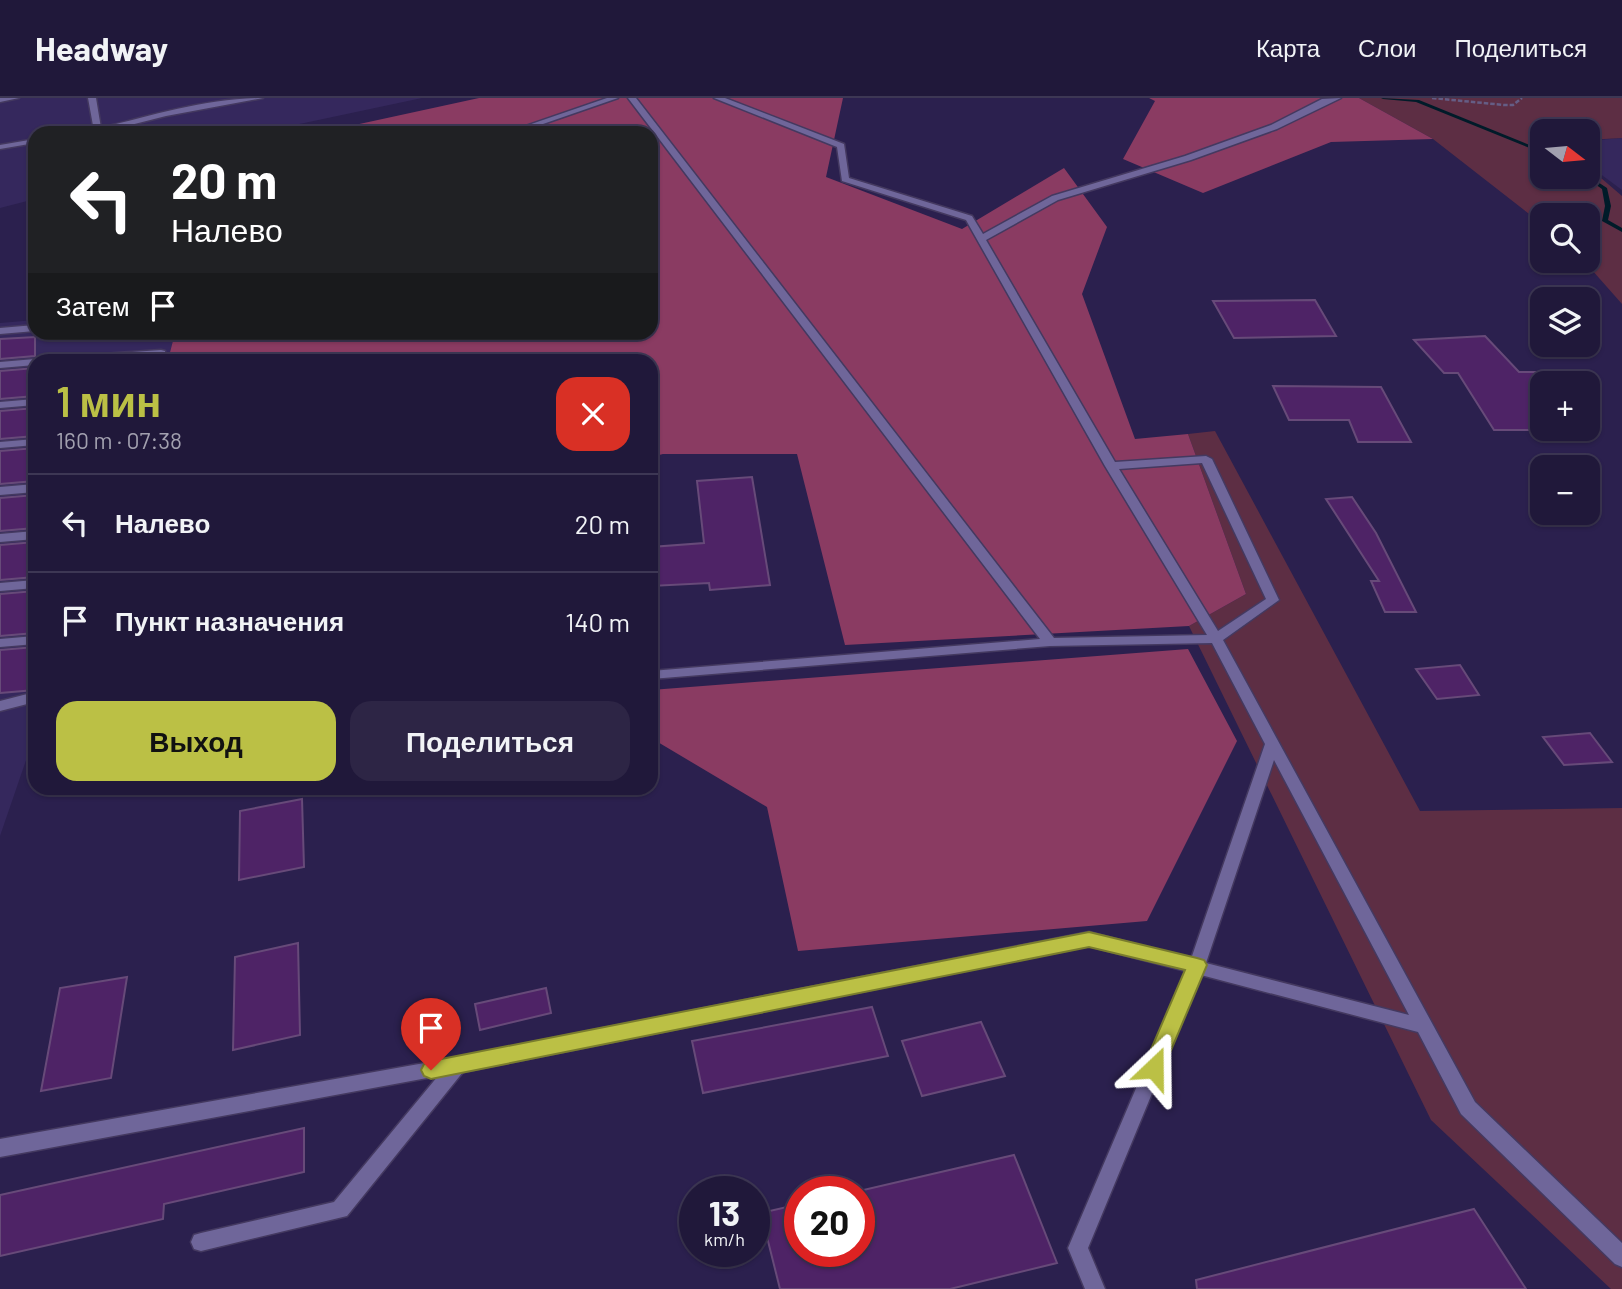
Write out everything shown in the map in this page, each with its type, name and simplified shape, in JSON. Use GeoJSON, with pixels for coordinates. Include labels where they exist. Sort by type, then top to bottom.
{"type":"FeatureCollection","features":[{"type":"Feature","properties":{"kind":"lane"},"geometry":{"type":"LineString","coordinates":[[0,100],[15,98]]}},
{"type":"Feature","properties":{"kind":"lane"},"geometry":{"type":"LineString","coordinates":[[92,98],[95,126]]}},
{"type":"Feature","properties":{"kind":"lane"},"geometry":{"type":"LineString","coordinates":[[116,126],[258,98]]}},
{"type":"Feature","properties":{"kind":"lane"},"geometry":{"type":"LineString","coordinates":[[530,126],[614,98]]}},
{"type":"Feature","properties":{"kind":"lane"},"geometry":{"type":"LineString","coordinates":[[632,98],[654,126]]}},
{"type":"Feature","properties":{"kind":"lane"},"geometry":{"type":"LineString","coordinates":[[718,98],[841,146],[845,178],[969,218],[1111,466],[1216,639],[1468,1108],[1622,1256]]}},
{"type":"Feature","properties":{"kind":"lane"},"geometry":{"type":"LineString","coordinates":[[981,239],[1055,198],[1212,149],[1274,127],[1325,101],[1337,98]]}},
{"type":"Feature","properties":{"kind":"lane"},"geometry":{"type":"LineString","coordinates":[[658,132],[1051,642]]}},
{"type":"Feature","properties":{"kind":"lane"},"geometry":{"type":"LineString","coordinates":[[0,147],[28,142]]}},
{"type":"Feature","properties":{"kind":"lane"},"geometry":{"type":"LineString","coordinates":[[0,331],[28,329]]}},
{"type":"Feature","properties":{"kind":"lane"},"geometry":{"type":"LineString","coordinates":[[146,354],[161,353]]}},
{"type":"Feature","properties":{"kind":"lane"},"geometry":{"type":"LineString","coordinates":[[0,365],[28,363]]}},
{"type":"Feature","properties":{"kind":"lane"},"geometry":{"type":"LineString","coordinates":[[0,405],[28,403]]}},
{"type":"Feature","properties":{"kind":"lane"},"geometry":{"type":"LineString","coordinates":[[0,445],[28,443]]}},
{"type":"Feature","properties":{"kind":"lane"},"geometry":{"type":"LineString","coordinates":[[658,674],[1051,642],[1216,639],[1273,600],[1206,459],[1111,466]]}},
{"type":"Feature","properties":{"kind":"lane"},"geometry":{"type":"LineString","coordinates":[[0,491],[28,489]]}},
{"type":"Feature","properties":{"kind":"lane"},"geometry":{"type":"LineString","coordinates":[[0,538],[28,536]]}},
{"type":"Feature","properties":{"kind":"lane"},"geometry":{"type":"LineString","coordinates":[[0,587],[28,585]]}},
{"type":"Feature","properties":{"kind":"lane"},"geometry":{"type":"LineString","coordinates":[[0,643],[28,641]]}},
{"type":"Feature","properties":{"kind":"lane"},"geometry":{"type":"LineString","coordinates":[[0,706],[28,699]]}},
{"type":"Feature","properties":{"kind":"lane"},"geometry":{"type":"LineString","coordinates":[[1095,1289],[1078,1248],[1197,965],[1272,744]]}},
{"type":"Feature","properties":{"kind":"lane"},"geometry":{"type":"LineString","coordinates":[[0,1148],[458,1065],[1089,939],[1424,1026]]}},
{"type":"Feature","properties":{"kind":"lane"},"geometry":{"type":"LineString","coordinates":[[201,1242],[340,1210],[458,1065]]}},
{"type":"Feature","properties":{"kind":"path"},"geometry":{"type":"LineString","coordinates":[[1432,98],[1504,105],[1513,104],[1522,98]]}},
{"type":"Feature","properties":{"kind":"shaded area"},"geometry":{"type":"Polygon","coordinates":[[[0,98],[422,98],[290,126],[28,126],[28,201],[0,208],[0,98]]]}},
{"type":"Feature","properties":{"kind":"shaded area"},"geometry":{"type":"Polygon","coordinates":[[[479,98],[843,98],[826,177],[962,229],[1064,168],[1107,227],[1082,294],[1135,439],[1188,434],[1246,594],[1189,626],[845,645],[797,454],[658,455],[658,354],[170,354],[173,340],[658,340],[658,126],[350,126],[479,98]]]}},
{"type":"Feature","properties":{"kind":"shaded area"},"geometry":{"type":"Polygon","coordinates":[[[1149,98],[1359,98],[1433,139],[1331,142],[1203,193],[1123,159],[1155,101],[1149,98]]]}},
{"type":"Feature","properties":{"kind":"shaded area"},"geometry":{"type":"Polygon","coordinates":[[[1359,98],[1622,98],[1622,138],[1600,139],[1600,119],[1530,119],[1530,189],[1600,189],[1600,177],[1622,196],[1622,304],[1595,273],[1600,273],[1600,203],[1530,203],[1530,215],[1433,139],[1359,98]]]}},
{"type":"Feature","properties":{"kind":"shaded area"},"geometry":{"type":"Polygon","coordinates":[[[1622,138],[1622,190],[1600,174],[1600,140],[1622,138]]]}},
{"type":"Feature","properties":{"kind":"shaded area"},"geometry":{"type":"Polygon","coordinates":[[[28,321],[28,340],[173,340],[170,354],[28,354],[28,754],[0,836],[0,323],[28,321]]]}},
{"type":"Feature","properties":{"kind":"shaded area"},"geometry":{"type":"Polygon","coordinates":[[[1215,431],[1420,811],[1622,808],[1622,1289],[1611,1289],[1431,1120],[1189,626],[1246,594],[1188,434],[1215,431]]]}},
{"type":"Feature","properties":{"kind":"shaded area"},"geometry":{"type":"Polygon","coordinates":[[[1188,649],[1237,741],[1147,921],[798,951],[767,807],[658,742],[658,689],[1188,649]]]}},
{"type":"Feature","properties":{"kind":"building"},"geometry":{"type":"Polygon","coordinates":[[[1315,300],[1336,336],[1234,338],[1213,301],[1315,300]]]}},
{"type":"Feature","properties":{"kind":"building"},"geometry":{"type":"Polygon","coordinates":[[[1485,336],[1519,372],[1530,372],[1530,430],[1494,430],[1458,373],[1444,373],[1414,340],[1485,336]]]}},
{"type":"Feature","properties":{"kind":"building"},"geometry":{"type":"Polygon","coordinates":[[[28,337],[28,340],[35,340],[35,354],[0,359],[0,339],[28,337]]]}},
{"type":"Feature","properties":{"kind":"building"},"geometry":{"type":"Polygon","coordinates":[[[28,369],[28,397],[0,399],[0,371],[28,369]]]}},
{"type":"Feature","properties":{"kind":"building"},"geometry":{"type":"Polygon","coordinates":[[[1273,386],[1381,387],[1411,442],[1358,442],[1349,420],[1289,420],[1273,386]]]}},
{"type":"Feature","properties":{"kind":"building"},"geometry":{"type":"Polygon","coordinates":[[[28,409],[28,437],[0,439],[0,411],[28,409]]]}},
{"type":"Feature","properties":{"kind":"building"},"geometry":{"type":"Polygon","coordinates":[[[28,449],[28,482],[0,484],[0,451],[28,449]]]}},
{"type":"Feature","properties":{"kind":"building"},"geometry":{"type":"Polygon","coordinates":[[[752,477],[770,585],[710,590],[709,583],[658,586],[658,546],[704,543],[697,481],[752,477]]]}},
{"type":"Feature","properties":{"kind":"building"},"geometry":{"type":"Polygon","coordinates":[[[28,496],[28,529],[0,531],[0,498],[28,496]]]}},
{"type":"Feature","properties":{"kind":"building"},"geometry":{"type":"Polygon","coordinates":[[[1352,497],[1376,533],[1416,612],[1385,612],[1371,581],[1379,581],[1326,499],[1352,497]]]}},
{"type":"Feature","properties":{"kind":"building"},"geometry":{"type":"Polygon","coordinates":[[[28,543],[28,578],[0,580],[0,545],[28,543]]]}},
{"type":"Feature","properties":{"kind":"building"},"geometry":{"type":"Polygon","coordinates":[[[28,592],[28,634],[0,636],[0,594],[28,592]]]}},
{"type":"Feature","properties":{"kind":"building"},"geometry":{"type":"Polygon","coordinates":[[[28,648],[28,691],[0,693],[0,650],[28,648]]]}},
{"type":"Feature","properties":{"kind":"building"},"geometry":{"type":"Polygon","coordinates":[[[1460,665],[1479,695],[1437,699],[1416,669],[1460,665]]]}},
{"type":"Feature","properties":{"kind":"building"},"geometry":{"type":"Polygon","coordinates":[[[1590,733],[1612,762],[1564,765],[1543,737],[1590,733]]]}},
{"type":"Feature","properties":{"kind":"building"},"geometry":{"type":"Polygon","coordinates":[[[302,799],[304,867],[239,880],[240,811],[302,799]]]}},
{"type":"Feature","properties":{"kind":"building"},"geometry":{"type":"Polygon","coordinates":[[[298,943],[300,1035],[233,1050],[235,957],[298,943]]]}},
{"type":"Feature","properties":{"kind":"building"},"geometry":{"type":"Polygon","coordinates":[[[127,977],[111,1078],[41,1091],[60,988],[127,977]]]}},
{"type":"Feature","properties":{"kind":"building"},"geometry":{"type":"Polygon","coordinates":[[[546,988],[551,1013],[480,1030],[475,1004],[546,988]]]}},
{"type":"Feature","properties":{"kind":"building"},"geometry":{"type":"Polygon","coordinates":[[[872,1007],[888,1056],[703,1093],[692,1041],[872,1007]]]}},
{"type":"Feature","properties":{"kind":"building"},"geometry":{"type":"Polygon","coordinates":[[[981,1022],[1005,1076],[922,1096],[902,1041],[981,1022]]]}},
{"type":"Feature","properties":{"kind":"building"},"geometry":{"type":"Polygon","coordinates":[[[304,1128],[304,1172],[164,1204],[163,1219],[0,1256],[0,1195],[304,1128]]]}},
{"type":"Feature","properties":{"kind":"building"},"geometry":{"type":"Polygon","coordinates":[[[1014,1155],[1057,1263],[950,1289],[780,1289],[770,1249],[770,1211],[784,1208],[784,1267],[875,1267],[875,1187],[1014,1155]]]}},
{"type":"Feature","properties":{"kind":"building"},"geometry":{"type":"Polygon","coordinates":[[[1474,1209],[1526,1289],[1197,1289],[1196,1280],[1474,1209]]]}},
{"type":"Feature","properties":{"kind":"waterway"},"geometry":{"type":"LineString","coordinates":[[1383,98],[1417,101],[1530,147]]}},
{"type":"Feature","properties":{"kind":"waterway"},"geometry":{"type":"LineString","coordinates":[[1600,185],[1604,188],[1608,206],[1605,221],[1622,230]]}},
{"type":"Feature","properties":{"kind":"route"},"geometry":{"type":"LineString","coordinates":[[431,1070],[1089,939],[1197,965],[1154,1068]]}}]}
